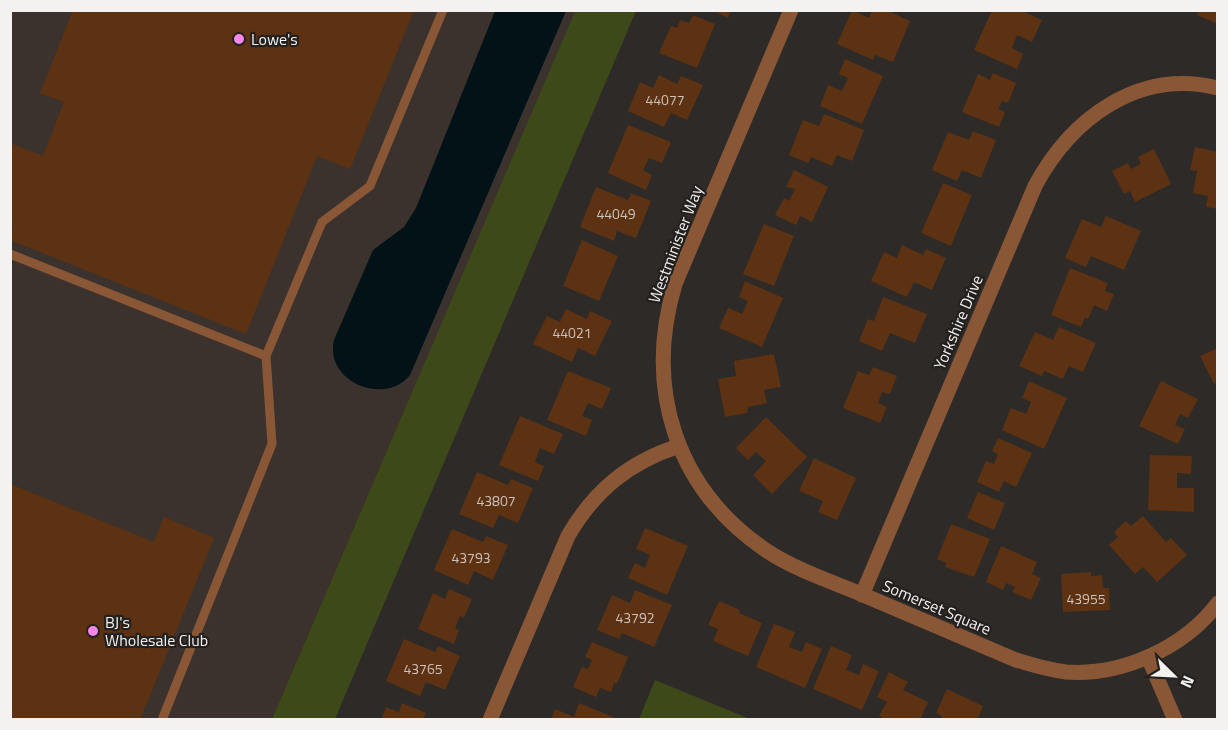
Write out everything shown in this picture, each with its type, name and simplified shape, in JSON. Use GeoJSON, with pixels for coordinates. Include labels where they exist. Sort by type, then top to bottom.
{"type":"FeatureCollection","features":[{"type":"Feature","properties":{"kind":"street","name":"Westminister Way"},"geometry":{"type":"LineString","coordinates":[[679,446],[668,411],[662,364],[669,306],[675,284],[790,10]]}},
{"type":"Feature","properties":{"kind":"street","name":"Yorkshire Drive"},"geometry":{"type":"LineString","coordinates":[[862,595],[1035,186],[1045,168],[1075,131],[1109,104],[1156,86],[1176,84],[1218,88]]}},
{"type":"Feature","properties":{"kind":"street","name":"Somerset Square"},"geometry":{"type":"LineString","coordinates":[[679,446],[689,467],[723,515],[745,535],[789,564],[1040,668],[1066,672],[1092,672],[1122,666],[1148,657],[1188,633],[1218,603]]}},
{"type":"Feature","properties":{"kind":"street"},"geometry":{"type":"LineString","coordinates":[[490,720],[568,536],[578,519],[613,479],[641,460],[679,446]]}},
{"type":"Feature","properties":{"kind":"street"},"geometry":{"type":"LineString","coordinates":[[1148,657],[1174,720]]}},
{"type":"Feature","properties":{"kind":"lane"},"geometry":{"type":"LineString","coordinates":[[162,720],[272,444],[266,356],[322,222],[370,186],[443,10]]}},
{"type":"Feature","properties":{"kind":"lane"},"geometry":{"type":"LineString","coordinates":[[10,254],[266,356]]}},
{"type":"Feature","properties":{"kind":"shaded area"},"geometry":{"type":"Polygon","coordinates":[[[10,11],[575,11],[272,719],[11,719],[10,11]]]}},
{"type":"Feature","properties":{"kind":"shaded area"},"geometry":{"type":"Polygon","coordinates":[[[495,11],[566,11],[410,375],[399,384],[386,389],[372,389],[358,385],[347,378],[338,367],[333,355],[334,340],[373,250],[404,227],[416,208],[495,11]]]}},
{"type":"Feature","properties":{"kind":"green space"},"geometry":{"type":"Polygon","coordinates":[[[575,11],[636,11],[335,719],[272,719],[575,11]]]}},
{"type":"Feature","properties":{"kind":"green space"},"geometry":{"type":"Polygon","coordinates":[[[655,680],[750,719],[639,719],[655,680]]]}},
{"type":"Feature","properties":{"kind":"building"},"geometry":{"type":"Polygon","coordinates":[[[73,10],[414,10],[350,169],[317,156],[246,334],[10,240],[13,226],[10,225],[10,143],[43,156],[64,102],[40,93],[73,10]]]}},
{"type":"Feature","properties":{"kind":"building"},"geometry":{"type":"Polygon","coordinates":[[[712,10],[731,10],[728,18],[712,10]]]}},
{"type":"Feature","properties":{"kind":"building"},"geometry":{"type":"Polygon","coordinates":[[[852,10],[869,18],[872,10],[886,10],[910,21],[893,62],[875,55],[873,60],[837,44],[852,10]]]}},
{"type":"Feature","properties":{"kind":"building"},"geometry":{"type":"Polygon","coordinates":[[[992,10],[1020,10],[1042,20],[1032,42],[1017,35],[1012,48],[1023,54],[1017,69],[974,50],[992,10]]]}},
{"type":"Feature","properties":{"kind":"building"},"geometry":{"type":"Polygon","coordinates":[[[1199,10],[1218,10],[1218,24],[1197,15],[1199,10]]]}},
{"type":"Feature","properties":{"kind":"building"},"geometry":{"type":"Polygon","coordinates":[[[693,15],[715,24],[697,68],[659,53],[671,26],[677,28],[680,20],[689,23],[693,15]]]}},
{"type":"Feature","properties":{"kind":"building"},"geometry":{"type":"Polygon","coordinates":[[[845,59],[883,76],[862,124],[820,106],[828,85],[842,91],[848,78],[839,74],[845,59]]]}},
{"type":"Feature","properties":{"kind":"building"},"geometry":{"type":"Polygon","coordinates":[[[993,73],[1016,83],[1008,103],[1002,101],[998,109],[1005,112],[999,127],[962,112],[978,74],[990,80],[993,73]]]}},
{"type":"Feature","properties":{"kind":"building"},"geometry":{"type":"Polygon","coordinates":[[[659,75],[677,84],[681,76],[703,85],[687,120],[671,113],[664,127],[628,111],[640,82],[653,88],[659,75]]]}},
{"type":"Feature","properties":{"kind":"building"},"geometry":{"type":"Polygon","coordinates":[[[824,114],[864,130],[852,161],[837,155],[832,166],[811,157],[808,163],[789,155],[803,120],[819,126],[824,114]]]}},
{"type":"Feature","properties":{"kind":"building"},"geometry":{"type":"Polygon","coordinates":[[[628,125],[671,142],[662,163],[649,158],[643,170],[652,175],[646,190],[608,173],[628,125]]]}},
{"type":"Feature","properties":{"kind":"building"},"geometry":{"type":"Polygon","coordinates":[[[973,131],[996,140],[981,178],[962,170],[957,181],[932,170],[948,132],[969,140],[973,131]]]}},
{"type":"Feature","properties":{"kind":"building"},"geometry":{"type":"Polygon","coordinates":[[[1195,147],[1218,152],[1218,209],[1206,207],[1208,196],[1193,193],[1197,171],[1190,170],[1195,147]]]}},
{"type":"Feature","properties":{"kind":"building"},"geometry":{"type":"Polygon","coordinates":[[[1154,149],[1171,184],[1135,202],[1130,191],[1124,194],[1112,171],[1128,163],[1131,169],[1141,164],[1138,157],[1154,149]]]}},
{"type":"Feature","properties":{"kind":"building"},"geometry":{"type":"Polygon","coordinates":[[[794,170],[828,187],[812,222],[800,216],[796,225],[775,215],[784,198],[789,201],[795,189],[786,187],[794,170]]]}},
{"type":"Feature","properties":{"kind":"building"},"geometry":{"type":"Polygon","coordinates":[[[943,183],[972,195],[951,246],[921,233],[943,183]]]}},
{"type":"Feature","properties":{"kind":"building"},"geometry":{"type":"Polygon","coordinates":[[[596,187],[628,200],[631,193],[651,201],[636,238],[617,231],[614,241],[580,227],[596,187]]]}},
{"type":"Feature","properties":{"kind":"building"},"geometry":{"type":"Polygon","coordinates":[[[1106,216],[1141,231],[1124,270],[1091,256],[1086,267],[1065,258],[1082,219],[1101,227],[1106,216]]]}},
{"type":"Feature","properties":{"kind":"building"},"geometry":{"type":"Polygon","coordinates":[[[764,224],[794,236],[774,286],[743,274],[764,224]]]}},
{"type":"Feature","properties":{"kind":"building"},"geometry":{"type":"Polygon","coordinates":[[[582,240],[618,256],[599,301],[563,286],[582,240]]]}},
{"type":"Feature","properties":{"kind":"building"},"geometry":{"type":"Polygon","coordinates":[[[902,245],[923,255],[926,249],[946,258],[932,290],[914,282],[907,297],[871,281],[884,252],[897,258],[902,245]]]}},
{"type":"Feature","properties":{"kind":"building"},"geometry":{"type":"Polygon","coordinates":[[[1070,268],[1108,283],[1105,291],[1114,294],[1107,311],[1094,305],[1088,319],[1085,317],[1081,327],[1051,315],[1070,268]]]}},
{"type":"Feature","properties":{"kind":"building"},"geometry":{"type":"Polygon","coordinates":[[[745,281],[783,298],[762,347],[719,328],[728,308],[742,314],[748,301],[739,297],[745,281]]]}},
{"type":"Feature","properties":{"kind":"building"},"geometry":{"type":"Polygon","coordinates":[[[883,297],[927,314],[915,343],[890,333],[882,351],[859,341],[868,319],[874,321],[883,297]]]}},
{"type":"Feature","properties":{"kind":"building"},"geometry":{"type":"Polygon","coordinates":[[[566,309],[587,319],[590,311],[612,321],[595,356],[578,348],[572,362],[533,344],[547,316],[560,322],[566,309]]]}},
{"type":"Feature","properties":{"kind":"building"},"geometry":{"type":"Polygon","coordinates":[[[1059,327],[1096,343],[1083,372],[1069,366],[1063,379],[1044,371],[1042,376],[1019,366],[1035,332],[1053,340],[1059,327]]]}},
{"type":"Feature","properties":{"kind":"building"},"geometry":{"type":"Polygon","coordinates":[[[1218,348],[1218,382],[1214,384],[1200,356],[1218,348]]]}},
{"type":"Feature","properties":{"kind":"building"},"geometry":{"type":"Polygon","coordinates":[[[774,354],[781,387],[764,390],[767,403],[748,407],[747,413],[725,417],[718,379],[736,376],[734,361],[774,354]]]}},
{"type":"Feature","properties":{"kind":"building"},"geometry":{"type":"Polygon","coordinates":[[[873,367],[897,376],[890,394],[882,392],[878,403],[887,407],[880,423],[843,408],[858,371],[869,375],[873,367]]]}},
{"type":"Feature","properties":{"kind":"building"},"geometry":{"type":"Polygon","coordinates":[[[568,371],[611,388],[602,409],[588,403],[582,416],[592,420],[586,436],[547,420],[568,371]]]}},
{"type":"Feature","properties":{"kind":"building"},"geometry":{"type":"Polygon","coordinates":[[[1029,381],[1067,398],[1044,449],[1002,430],[1011,408],[1026,414],[1031,402],[1022,398],[1029,381]]]}},
{"type":"Feature","properties":{"kind":"building"},"geometry":{"type":"Polygon","coordinates":[[[1161,381],[1198,399],[1188,418],[1180,414],[1175,425],[1185,429],[1178,444],[1139,426],[1161,381]]]}},
{"type":"Feature","properties":{"kind":"building"},"geometry":{"type":"Polygon","coordinates":[[[520,416],[563,434],[554,454],[540,448],[535,462],[544,466],[538,481],[499,465],[520,416]]]}},
{"type":"Feature","properties":{"kind":"building"},"geometry":{"type":"Polygon","coordinates":[[[766,417],[807,457],[772,494],[753,475],[766,461],[756,452],[748,460],[736,448],[766,417]]]}},
{"type":"Feature","properties":{"kind":"building"},"geometry":{"type":"Polygon","coordinates":[[[998,438],[1032,453],[1016,487],[1004,481],[999,492],[977,482],[986,461],[994,464],[998,454],[992,451],[998,438]]]}},
{"type":"Feature","properties":{"kind":"building"},"geometry":{"type":"Polygon","coordinates":[[[1150,455],[1192,456],[1191,474],[1177,473],[1177,488],[1194,488],[1194,512],[1148,510],[1150,455]]]}},
{"type":"Feature","properties":{"kind":"building"},"geometry":{"type":"Polygon","coordinates":[[[814,458],[856,478],[837,520],[818,512],[823,501],[799,491],[814,458]]]}},
{"type":"Feature","properties":{"kind":"building"},"geometry":{"type":"Polygon","coordinates":[[[477,472],[508,485],[511,479],[533,488],[518,523],[499,515],[493,528],[459,514],[477,472]]]}},
{"type":"Feature","properties":{"kind":"building","name":"BJ's Wholesale Club"},"geometry":{"type":"Polygon","coordinates":[[[10,484],[154,542],[164,517],[214,538],[140,720],[10,720],[10,484]]]}},
{"type":"Feature","properties":{"kind":"building"},"geometry":{"type":"Polygon","coordinates":[[[978,492],[1005,503],[994,530],[967,518],[978,492]]]}},
{"type":"Feature","properties":{"kind":"building"},"geometry":{"type":"Polygon","coordinates":[[[1143,516],[1166,542],[1171,538],[1187,555],[1157,582],[1143,567],[1135,574],[1109,545],[1118,537],[1114,532],[1126,521],[1131,526],[1143,516]]]}},
{"type":"Feature","properties":{"kind":"building"},"geometry":{"type":"Polygon","coordinates":[[[951,524],[990,539],[974,577],[945,567],[946,563],[937,559],[951,524]]]}},
{"type":"Feature","properties":{"kind":"building"},"geometry":{"type":"Polygon","coordinates":[[[645,528],[688,546],[667,595],[628,578],[635,563],[645,568],[650,555],[636,549],[645,528]]]}},
{"type":"Feature","properties":{"kind":"building"},"geometry":{"type":"Polygon","coordinates":[[[452,529],[483,542],[486,536],[508,545],[493,580],[474,571],[468,585],[434,570],[452,529]]]}},
{"type":"Feature","properties":{"kind":"building"},"geometry":{"type":"Polygon","coordinates":[[[1001,546],[1037,562],[1032,574],[1041,578],[1031,600],[1012,592],[1015,587],[1006,583],[1003,590],[986,582],[1001,546]]]}},
{"type":"Feature","properties":{"kind":"building"},"geometry":{"type":"Polygon","coordinates":[[[1091,572],[1091,576],[1102,575],[1103,588],[1109,588],[1110,610],[1063,612],[1061,574],[1091,572]]]}},
{"type":"Feature","properties":{"kind":"building"},"geometry":{"type":"Polygon","coordinates":[[[449,589],[472,599],[464,618],[460,616],[455,628],[459,630],[454,644],[418,629],[433,593],[445,599],[449,589]]]}},
{"type":"Feature","properties":{"kind":"building"},"geometry":{"type":"Polygon","coordinates":[[[635,590],[672,605],[654,647],[622,633],[619,639],[597,630],[612,595],[630,603],[635,590]]]}},
{"type":"Feature","properties":{"kind":"building"},"geometry":{"type":"Polygon","coordinates":[[[719,601],[762,623],[748,656],[713,641],[718,629],[708,625],[719,601]]]}},
{"type":"Feature","properties":{"kind":"building"},"geometry":{"type":"Polygon","coordinates":[[[774,624],[795,632],[789,647],[802,652],[806,642],[822,649],[805,688],[756,667],[774,624]]]}},
{"type":"Feature","properties":{"kind":"building"},"geometry":{"type":"Polygon","coordinates":[[[404,639],[435,652],[438,646],[460,656],[445,690],[426,682],[420,696],[386,681],[404,639]]]}},
{"type":"Feature","properties":{"kind":"building"},"geometry":{"type":"Polygon","coordinates":[[[592,642],[628,657],[617,684],[614,683],[611,692],[600,688],[596,697],[573,687],[582,667],[588,669],[592,660],[585,657],[592,642]]]}},
{"type":"Feature","properties":{"kind":"building"},"geometry":{"type":"Polygon","coordinates":[[[831,646],[852,655],[846,670],[859,675],[863,664],[879,671],[862,710],[813,689],[831,646]]]}},
{"type":"Feature","properties":{"kind":"building"},"geometry":{"type":"Polygon","coordinates":[[[889,672],[908,682],[903,690],[928,702],[920,720],[886,720],[879,716],[887,702],[877,697],[889,672]]]}},
{"type":"Feature","properties":{"kind":"building"},"geometry":{"type":"Polygon","coordinates":[[[947,689],[983,706],[977,720],[941,720],[942,716],[936,713],[947,689]]]}},
{"type":"Feature","properties":{"kind":"building"},"geometry":{"type":"Polygon","coordinates":[[[402,703],[426,713],[423,720],[381,720],[386,707],[399,712],[402,703]]]}},
{"type":"Feature","properties":{"kind":"building"},"geometry":{"type":"Polygon","coordinates":[[[579,703],[618,720],[551,720],[555,709],[574,717],[579,703]]]}},
{"type":"Feature","properties":{"kind":"place","name":"Lowe's"},"geometry":{"type":"Point","coordinates":[239,39]}},
{"type":"Feature","properties":{"kind":"place","name":"BJ's Wholesale Club"},"geometry":{"type":"Point","coordinates":[93,631]}}]}
